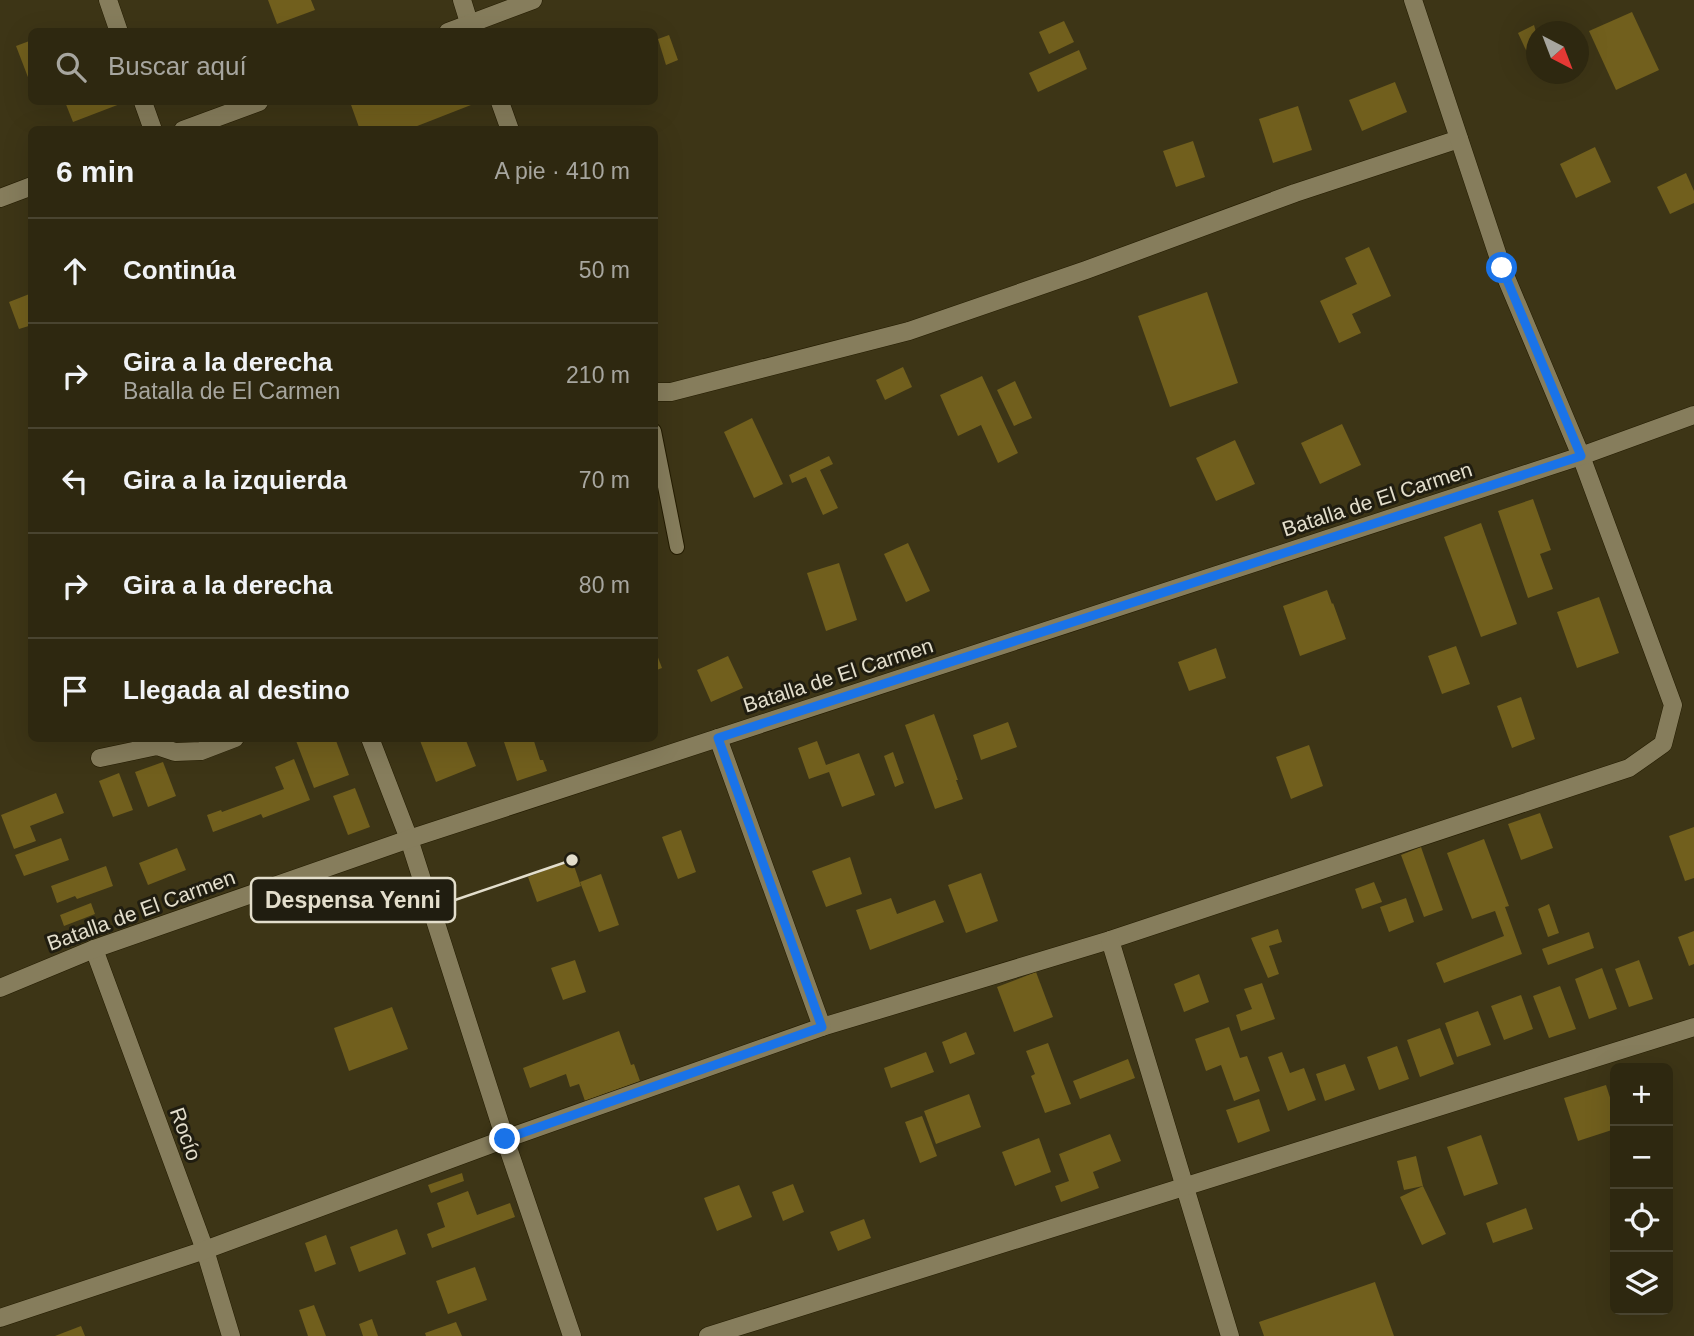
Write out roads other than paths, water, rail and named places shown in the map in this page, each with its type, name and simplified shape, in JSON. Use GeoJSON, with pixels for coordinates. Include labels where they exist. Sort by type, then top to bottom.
{"type":"FeatureCollection","features":[{"type":"Feature","properties":{"kind":"street"},"geometry":{"type":"LineString","coordinates":[[108,0],[118,28]]}},
{"type":"Feature","properties":{"kind":"street"},"geometry":{"type":"LineString","coordinates":[[462,0],[471,28],[533,0]]}},
{"type":"Feature","properties":{"kind":"street"},"geometry":{"type":"LineString","coordinates":[[0,1318],[205,1250],[505,1139],[822,1027],[1110,940],[1629,768],[1663,744],[1673,705],[1581,456],[1502,268],[1413,0]]}},
{"type":"Feature","properties":{"kind":"street"},"geometry":{"type":"LineString","coordinates":[[144,105],[152,126]]}},
{"type":"Feature","properties":{"kind":"street"},"geometry":{"type":"LineString","coordinates":[[194,126],[251,105]]}},
{"type":"Feature","properties":{"kind":"street"},"geometry":{"type":"LineString","coordinates":[[500,105],[508,126]]}},
{"type":"Feature","properties":{"kind":"street"},"geometry":{"type":"LineString","coordinates":[[658,392],[671,393],[909,331],[1086,270],[1294,193],[1459,139]]}},
{"type":"Feature","properties":{"kind":"street"},"geometry":{"type":"LineString","coordinates":[[0,198],[28,188]]}},
{"type":"Feature","properties":{"kind":"street","name":"Batalla de El Carmen"},"geometry":{"type":"LineString","coordinates":[[0,988],[94,949],[409,839],[1581,456],[1694,415]]}},
{"type":"Feature","properties":{"kind":"street"},"geometry":{"type":"LineString","coordinates":[[718,738],[822,1027]]}},
{"type":"Feature","properties":{"kind":"street"},"geometry":{"type":"LineString","coordinates":[[100,758],[157,746],[175,752],[201,751],[225,742]]}},
{"type":"Feature","properties":{"kind":"street"},"geometry":{"type":"LineString","coordinates":[[372,742],[409,839],[505,1139],[572,1336]]}},
{"type":"Feature","properties":{"kind":"street"},"geometry":{"type":"LineString","coordinates":[[1110,940],[1230,1336]]}},
{"type":"Feature","properties":{"kind":"street","name":"Rocío"},"geometry":{"type":"LineString","coordinates":[[94,949],[205,1250],[231,1336]]}},
{"type":"Feature","properties":{"kind":"street"},"geometry":{"type":"LineString","coordinates":[[708,1336],[1694,1027]]}},
{"type":"Feature","properties":{"kind":"lane"},"geometry":{"type":"LineString","coordinates":[[658,451],[677,547]]}},
{"type":"Feature","properties":{"kind":"place","name":"Despensa Yenni"},"geometry":{"type":"Point","coordinates":[572,860]}}]}
